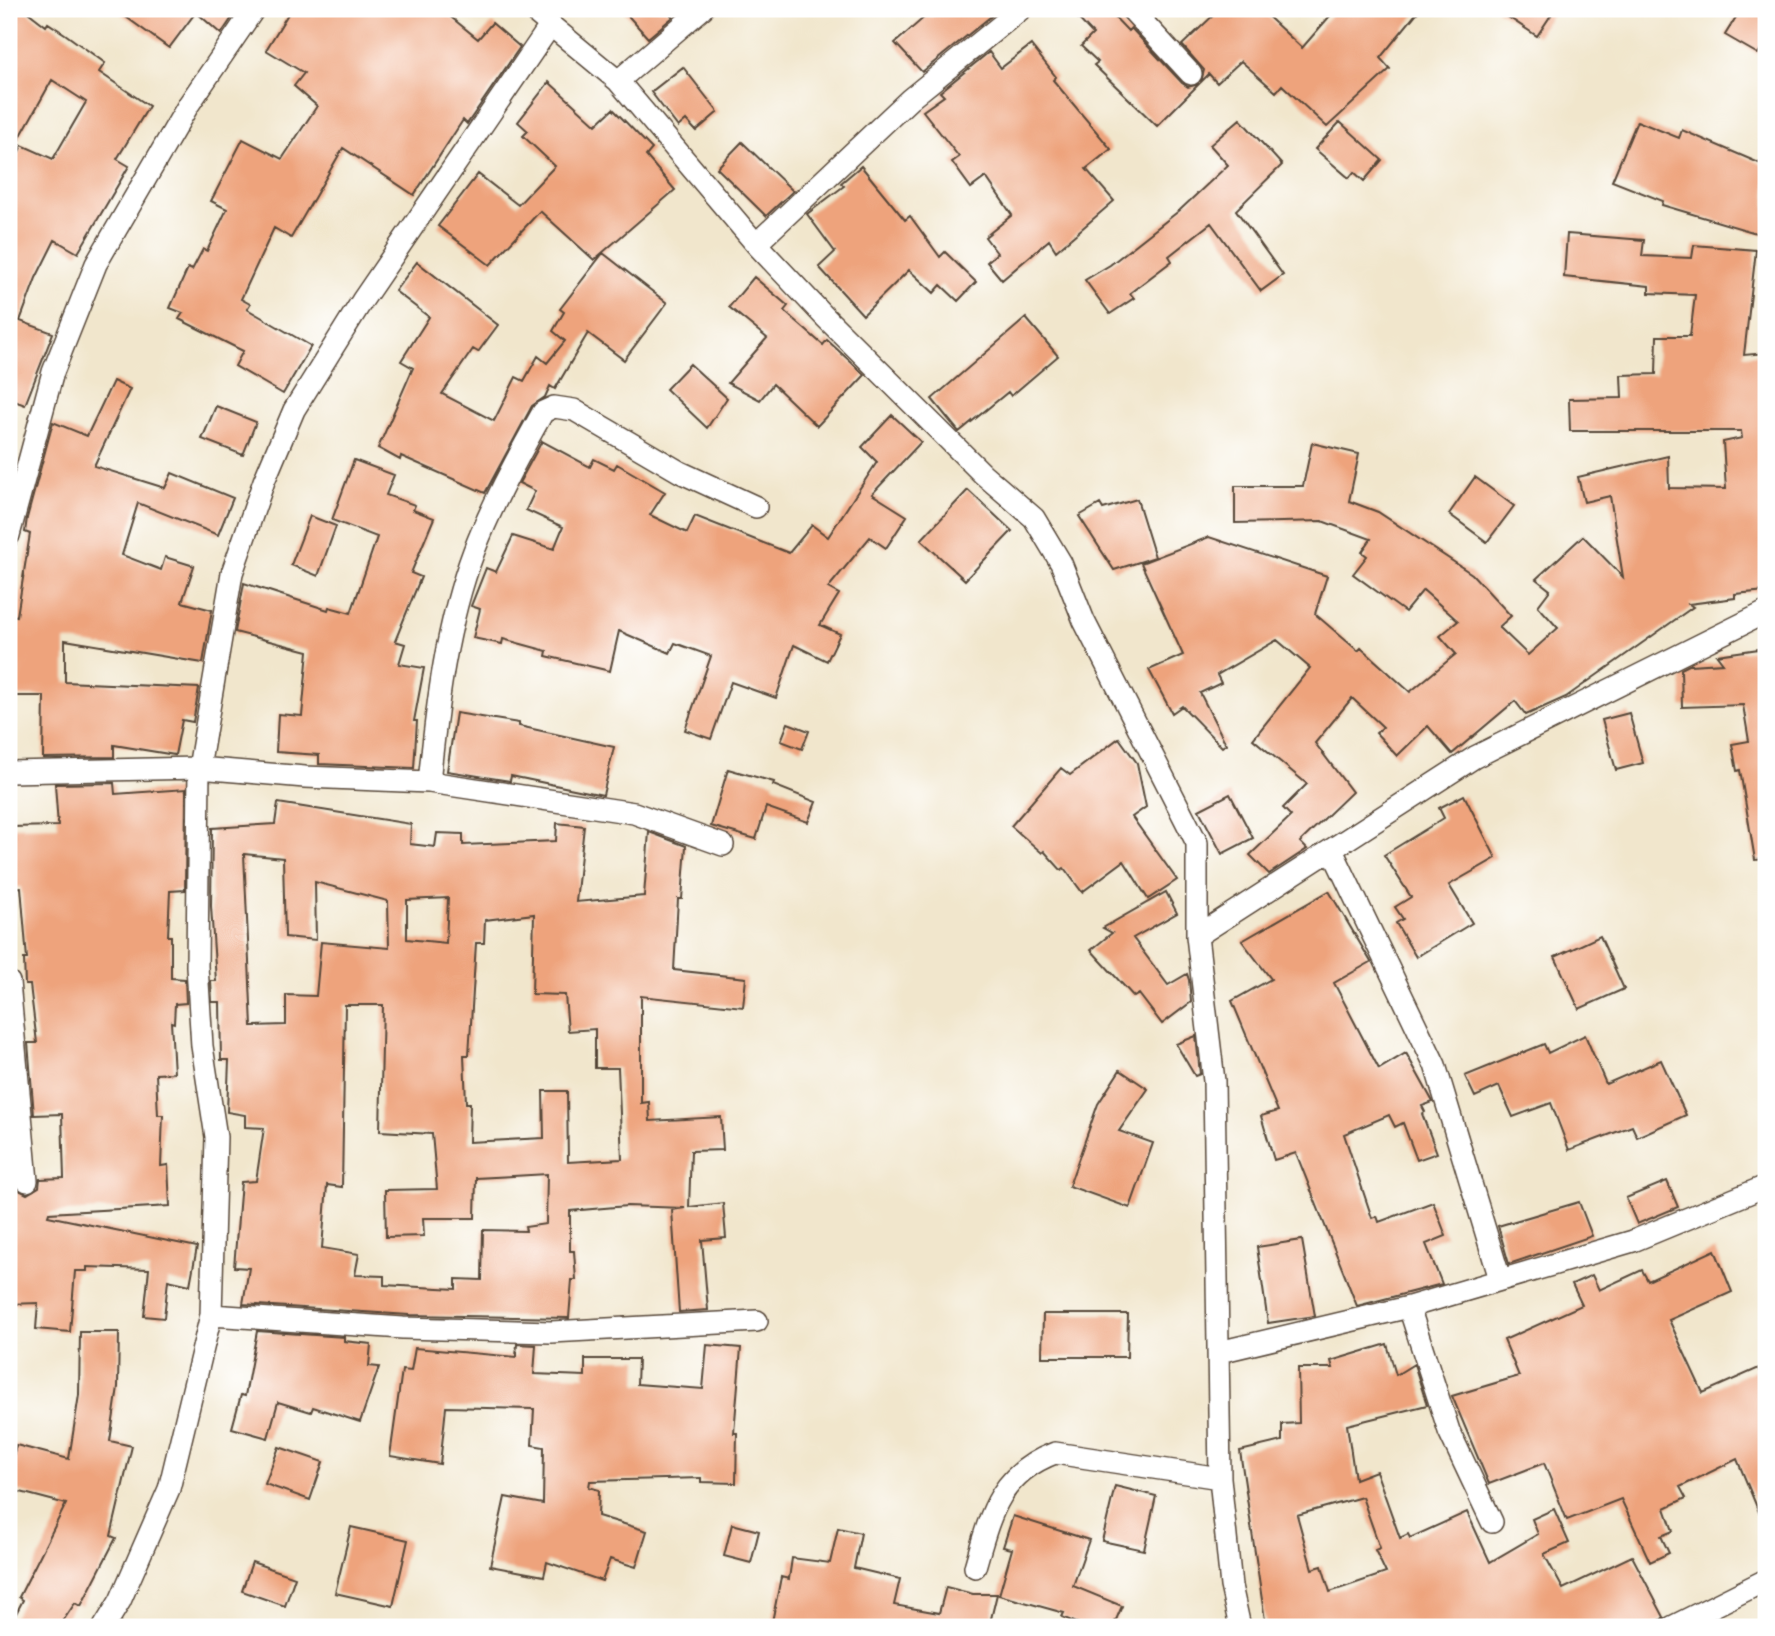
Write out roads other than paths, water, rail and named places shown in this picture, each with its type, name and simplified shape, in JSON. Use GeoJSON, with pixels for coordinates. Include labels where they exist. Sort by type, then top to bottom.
{"type":"FeatureCollection","features":[{"type":"Feature","properties":{"kind":"street"},"geometry":{"type":"LineString","coordinates":[[9,535],[53,372],[96,264],[189,104],[254,9]]}},
{"type":"Feature","properties":{"kind":"street"},"geometry":{"type":"LineString","coordinates":[[531,9],[618,81],[756,244],[983,474],[1034,518],[1061,563],[1090,633],[1197,844],[1196,936],[1214,1081],[1220,1478],[1231,1586],[1240,1627]]}},
{"type":"Feature","properties":{"kind":"street"},"geometry":{"type":"LineString","coordinates":[[618,81],[702,9]]}},
{"type":"Feature","properties":{"kind":"street"},"geometry":{"type":"LineString","coordinates":[[756,244],[910,99],[1021,9]]}},
{"type":"Feature","properties":{"kind":"street"},"geometry":{"type":"LineString","coordinates":[[1131,9],[1191,74]]}},
{"type":"Feature","properties":{"kind":"street"},"geometry":{"type":"LineString","coordinates":[[104,1627],[120,1601],[169,1489],[211,1315],[216,1136],[202,1046],[197,966],[199,768],[232,573],[264,481],[294,410],[362,301],[550,26]]}},
{"type":"Feature","properties":{"kind":"street"},"geometry":{"type":"LineString","coordinates":[[429,782],[438,695],[459,599],[474,551],[543,412],[554,407],[574,410],[680,472],[756,507]]}},
{"type":"Feature","properties":{"kind":"street"},"geometry":{"type":"LineString","coordinates":[[1196,936],[1475,757],[1766,612]]}},
{"type":"Feature","properties":{"kind":"street"},"geometry":{"type":"LineString","coordinates":[[9,772],[199,768],[305,777],[429,782],[634,813],[723,845]]}},
{"type":"Feature","properties":{"kind":"street"},"geometry":{"type":"LineString","coordinates":[[1332,850],[1435,1065],[1500,1279]]}},
{"type":"Feature","properties":{"kind":"street"},"geometry":{"type":"LineString","coordinates":[[9,982],[27,1181]]}},
{"type":"Feature","properties":{"kind":"street"},"geometry":{"type":"LineString","coordinates":[[1219,1352],[1409,1307],[1633,1241],[1766,1186]]}},
{"type":"Feature","properties":{"kind":"street"},"geometry":{"type":"LineString","coordinates":[[1409,1307],[1449,1431],[1492,1522]]}},
{"type":"Feature","properties":{"kind":"street"},"geometry":{"type":"LineString","coordinates":[[211,1315],[403,1328],[551,1332],[757,1321]]}},
{"type":"Feature","properties":{"kind":"street"},"geometry":{"type":"LineString","coordinates":[[975,1567],[990,1514],[1007,1485],[1035,1461],[1055,1454],[1220,1478]]}},
{"type":"Feature","properties":{"kind":"street"},"geometry":{"type":"LineString","coordinates":[[1672,1627],[1766,1580]]}}]}
